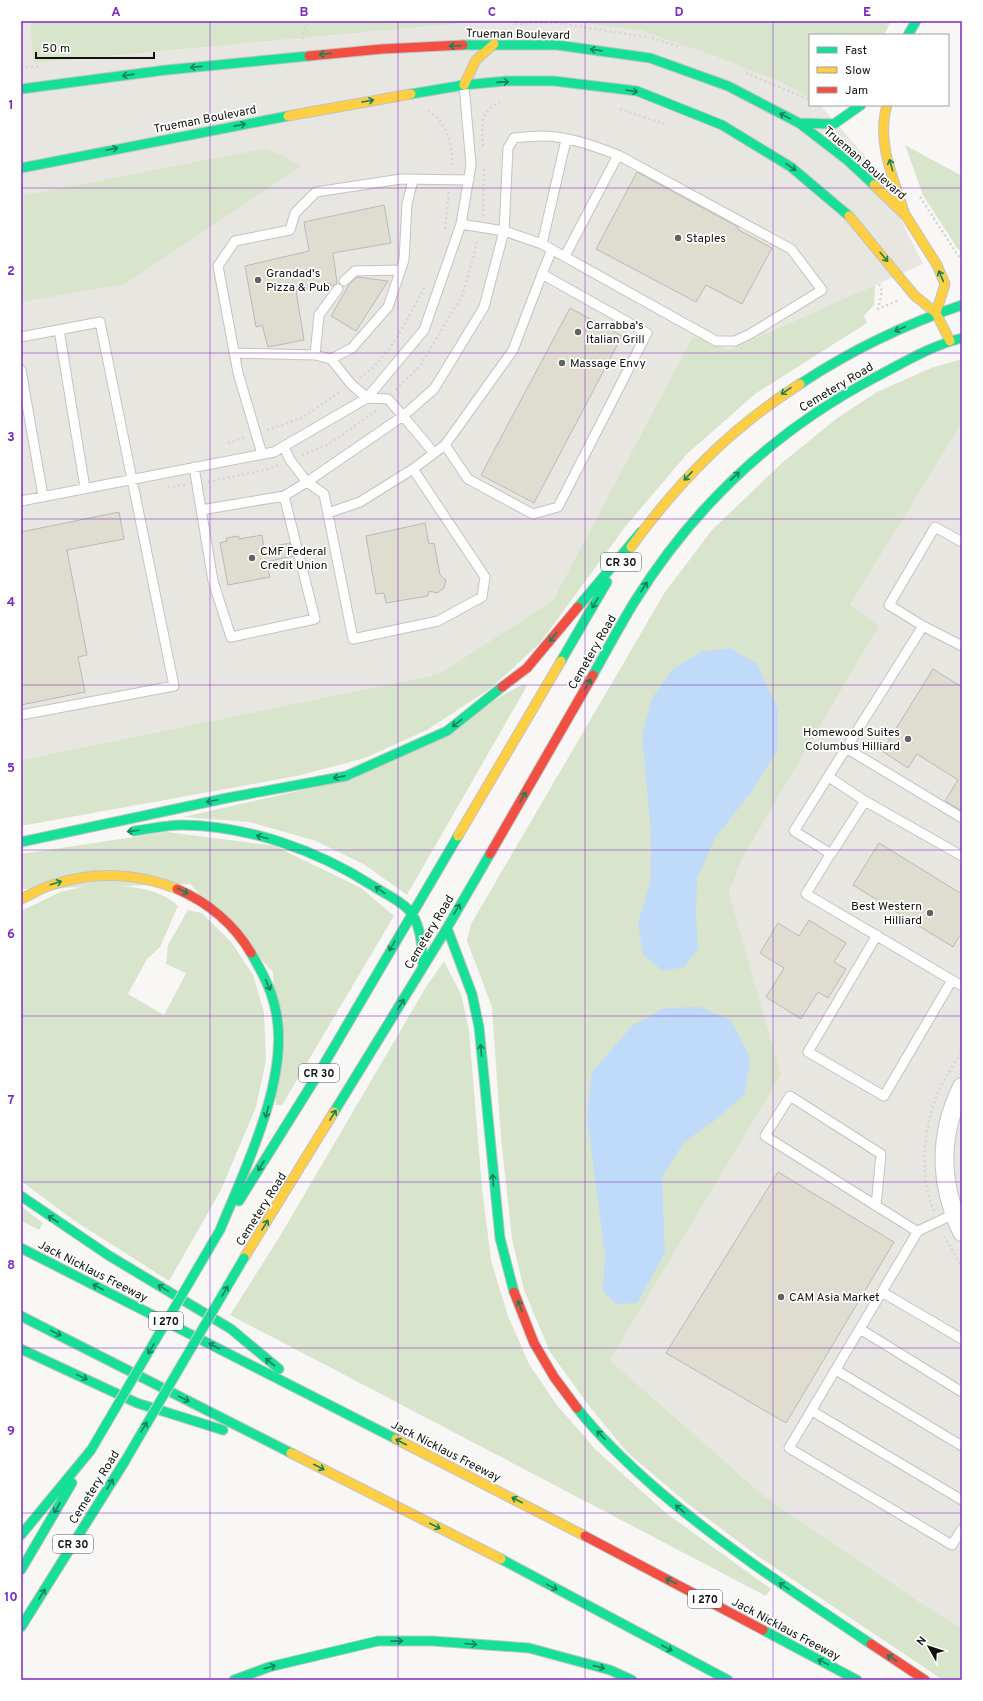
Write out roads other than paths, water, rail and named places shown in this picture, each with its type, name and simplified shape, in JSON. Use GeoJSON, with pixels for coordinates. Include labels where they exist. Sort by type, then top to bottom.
{"type":"FeatureCollection","features":[{"type":"Feature","properties":{"kind":"main road"},"geometry":{"type":"LineString","coordinates":[[909,34],[916,21]]}},
{"type":"Feature","properties":{"kind":"main road"},"geometry":{"type":"LineString","coordinates":[[464,85],[476,60],[494,44]]}},
{"type":"Feature","properties":{"kind":"main road","name":"Trueman Boulevard"},"geometry":{"type":"LineString","coordinates":[[21,89],[166,70],[374,50],[494,44],[557,45],[650,58],[728,86],[799,123],[847,160],[906,216],[937,265],[945,284],[936,313]]}},
{"type":"Feature","properties":{"kind":"main road","name":"Trueman Boulevard"},"geometry":{"type":"LineString","coordinates":[[21,168],[74,156],[340,106],[464,85],[506,81],[554,81],[637,91],[722,125],[791,167],[847,214],[914,295],[936,313],[950,341]]}},
{"type":"Feature","properties":{"kind":"main road"},"geometry":{"type":"LineString","coordinates":[[799,123],[834,124],[860,106]]}},
{"type":"Feature","properties":{"kind":"main road"},"geometry":{"type":"LineString","coordinates":[[886,106],[883,119],[883,143],[906,216]]}},
{"type":"Feature","properties":{"kind":"main road"},"geometry":{"type":"LineString","coordinates":[[21,158],[74,156]]}},
{"type":"Feature","properties":{"kind":"main road","name":"Cemetery Road"},"geometry":{"type":"LineString","coordinates":[[21,1570],[220,1230],[320,1071],[412,912],[604,588],[641,532],[670,495],[709,454],[770,402],[817,371],[864,346],[936,313],[962,305]]}},
{"type":"Feature","properties":{"kind":"main road","name":"Cemetery Road"},"geometry":{"type":"LineString","coordinates":[[21,1627],[125,1461],[244,1258],[447,928],[635,601],[660,564],[709,502],[763,451],[821,408],[890,370],[950,341],[962,338]]}},
{"type":"Feature","properties":{"kind":"main road"},"geometry":{"type":"LineString","coordinates":[[21,842],[227,798],[346,776],[447,731],[527,668],[641,532]]}},
{"type":"Feature","properties":{"kind":"main road"},"geometry":{"type":"LineString","coordinates":[[127,831],[180,825],[226,828],[287,844],[364,879],[412,912],[421,935],[423,967]]}},
{"type":"Feature","properties":{"kind":"main road"},"geometry":{"type":"LineString","coordinates":[[21,848],[89,837]]}},
{"type":"Feature","properties":{"kind":"main road"},"geometry":{"type":"LineString","coordinates":[[21,899],[36,890],[51,884],[85,877],[120,874],[153,880],[182,890],[215,910],[240,934],[250,949],[271,992],[278,1021],[278,1051],[275,1083],[264,1122],[220,1230]]}},
{"type":"Feature","properties":{"kind":"main road"},"geometry":{"type":"LineString","coordinates":[[447,928],[472,994],[479,1027],[500,1238],[512,1288],[534,1343],[554,1377],[584,1417],[628,1464],[685,1513],[762,1571],[924,1680]]}},
{"type":"Feature","properties":{"kind":"main road"},"geometry":{"type":"LineString","coordinates":[[21,1196],[108,1255],[231,1329],[311,1395]]}},
{"type":"Feature","properties":{"kind":"main road","name":"Jack Nicklaus Freeway"},"geometry":{"type":"LineString","coordinates":[[21,1248],[552,1518],[857,1680]]}},
{"type":"Feature","properties":{"kind":"main road"},"geometry":{"type":"LineString","coordinates":[[21,1316],[518,1568],[728,1680]]}},
{"type":"Feature","properties":{"kind":"main road"},"geometry":{"type":"LineString","coordinates":[[21,1348],[137,1403],[284,1450]]}},
{"type":"Feature","properties":{"kind":"main road"},"geometry":{"type":"LineString","coordinates":[[21,1535],[91,1450]]}},
{"type":"Feature","properties":{"kind":"main road"},"geometry":{"type":"LineString","coordinates":[[234,1680],[269,1667],[378,1641],[432,1641],[529,1648],[610,1670],[632,1680]]}},
{"type":"Feature","properties":{"kind":"street"},"geometry":{"type":"LineString","coordinates":[[962,1087],[952,1108],[945,1146],[944,1166],[948,1196],[962,1232]]}},
{"type":"Feature","properties":{"kind":"lane"},"geometry":{"type":"LineString","coordinates":[[21,500],[274,452],[367,398],[424,330],[461,224],[471,166],[464,85]]}},
{"type":"Feature","properties":{"kind":"lane"},"geometry":{"type":"LineString","coordinates":[[202,510],[284,496],[307,482],[403,416],[434,389],[484,307],[504,231],[508,148],[514,138],[542,136],[585,143],[618,155],[791,249],[822,290],[750,334],[735,341],[716,341],[542,244],[504,231],[461,224]]}},
{"type":"Feature","properties":{"kind":"lane"},"geometry":{"type":"LineString","coordinates":[[542,244],[566,140]]}},
{"type":"Feature","properties":{"kind":"lane"},"geometry":{"type":"LineString","coordinates":[[565,256],[618,155]]}},
{"type":"Feature","properties":{"kind":"lane"},"geometry":{"type":"LineString","coordinates":[[262,454],[255,434],[234,353],[218,266],[235,241],[290,230],[295,213],[316,192],[401,180],[469,180]]}},
{"type":"Feature","properties":{"kind":"lane"},"geometry":{"type":"LineString","coordinates":[[331,359],[352,348],[388,307],[404,260],[407,204],[412,180]]}},
{"type":"Feature","properties":{"kind":"lane"},"geometry":{"type":"LineString","coordinates":[[328,513],[360,502],[413,469],[445,445],[513,350],[552,249]]}},
{"type":"Feature","properties":{"kind":"lane"},"geometry":{"type":"LineString","coordinates":[[344,281],[355,271],[400,270]]}},
{"type":"Feature","properties":{"kind":"lane"},"geometry":{"type":"LineString","coordinates":[[445,445],[468,479],[533,514],[558,507],[647,333],[542,274]]}},
{"type":"Feature","properties":{"kind":"lane"},"geometry":{"type":"LineString","coordinates":[[314,355],[319,315],[338,289]]}},
{"type":"Feature","properties":{"kind":"lane"},"geometry":{"type":"LineString","coordinates":[[21,337],[100,322],[174,686],[21,714]]}},
{"type":"Feature","properties":{"kind":"lane"},"geometry":{"type":"LineString","coordinates":[[58,330],[85,488]]}},
{"type":"Feature","properties":{"kind":"lane"},"geometry":{"type":"LineString","coordinates":[[234,353],[314,355],[331,359],[350,384],[367,398],[388,399],[434,453]]}},
{"type":"Feature","properties":{"kind":"lane"},"geometry":{"type":"LineString","coordinates":[[21,370],[43,496]]}},
{"type":"Feature","properties":{"kind":"lane"},"geometry":{"type":"LineString","coordinates":[[284,447],[290,460],[307,482],[324,494],[353,639],[438,621],[482,597],[485,577],[413,469]]}},
{"type":"Feature","properties":{"kind":"lane"},"geometry":{"type":"LineString","coordinates":[[194,467],[213,581],[231,637],[315,619],[284,496]]}},
{"type":"Feature","properties":{"kind":"lane"},"geometry":{"type":"LineString","coordinates":[[962,542],[935,527],[889,605],[923,626],[962,646]]}},
{"type":"Feature","properties":{"kind":"lane"},"geometry":{"type":"LineString","coordinates":[[831,853],[794,831],[923,626]]}},
{"type":"Feature","properties":{"kind":"lane"},"geometry":{"type":"LineString","coordinates":[[846,748],[962,818]]}},
{"type":"Feature","properties":{"kind":"lane"},"geometry":{"type":"LineString","coordinates":[[828,776],[865,801],[962,856]]}},
{"type":"Feature","properties":{"kind":"lane"},"geometry":{"type":"LineString","coordinates":[[865,801],[806,894],[962,986]]}},
{"type":"Feature","properties":{"kind":"lane"},"geometry":{"type":"LineString","coordinates":[[877,935],[808,1052],[884,1096],[952,980]]}},
{"type":"Feature","properties":{"kind":"lane"},"geometry":{"type":"LineString","coordinates":[[876,1206],[881,1154],[790,1096],[764,1136],[876,1206],[918,1232]]}},
{"type":"Feature","properties":{"kind":"lane"},"geometry":{"type":"LineString","coordinates":[[954,1214],[918,1232],[789,1448],[952,1545],[962,1529]]}},
{"type":"Feature","properties":{"kind":"lane"},"geometry":{"type":"LineString","coordinates":[[882,1292],[962,1339]]}},
{"type":"Feature","properties":{"kind":"lane"},"geometry":{"type":"LineString","coordinates":[[860,1329],[962,1392]]}},
{"type":"Feature","properties":{"kind":"lane"},"geometry":{"type":"LineString","coordinates":[[836,1370],[962,1446]]}},
{"type":"Feature","properties":{"kind":"lane"},"geometry":{"type":"LineString","coordinates":[[812,1411],[962,1500]]}},
{"type":"Feature","properties":{"kind":"water"},"geometry":{"type":"Polygon","coordinates":[[[730,648],[757,664],[778,709],[777,751],[752,791],[715,838],[697,879],[696,916],[698,949],[684,967],[663,971],[643,955],[638,923],[651,880],[651,833],[642,735],[652,698],[673,669],[701,652],[730,648]]]}},
{"type":"Feature","properties":{"kind":"water"},"geometry":{"type":"Polygon","coordinates":[[[700,1007],[731,1020],[750,1058],[745,1094],[718,1118],[684,1142],[662,1177],[665,1253],[637,1303],[616,1304],[603,1291],[605,1255],[587,1117],[592,1072],[632,1026],[664,1008],[700,1007]]]}},
{"type":"Feature","properties":{"kind":"place","name":"Staples"},"geometry":{"type":"Point","coordinates":[678,238]}},
{"type":"Feature","properties":{"kind":"place","name":"Grandad's Pizza & Pub"},"geometry":{"type":"Point","coordinates":[258,280]}},
{"type":"Feature","properties":{"kind":"place","name":"Carrabba's Italian Grill"},"geometry":{"type":"Point","coordinates":[578,332]}},
{"type":"Feature","properties":{"kind":"place","name":"Massage Envy"},"geometry":{"type":"Point","coordinates":[562,363]}},
{"type":"Feature","properties":{"kind":"place","name":"CMF Federal Credit Union"},"geometry":{"type":"Point","coordinates":[252,558]}},
{"type":"Feature","properties":{"kind":"place","name":"Homewood Suites Columbus Hilliard"},"geometry":{"type":"Point","coordinates":[908,739]}},
{"type":"Feature","properties":{"kind":"place","name":"Best Western Hilliard"},"geometry":{"type":"Point","coordinates":[930,913]}},
{"type":"Feature","properties":{"kind":"place","name":"CAM Asia Market"},"geometry":{"type":"Point","coordinates":[781,1297]}}]}
